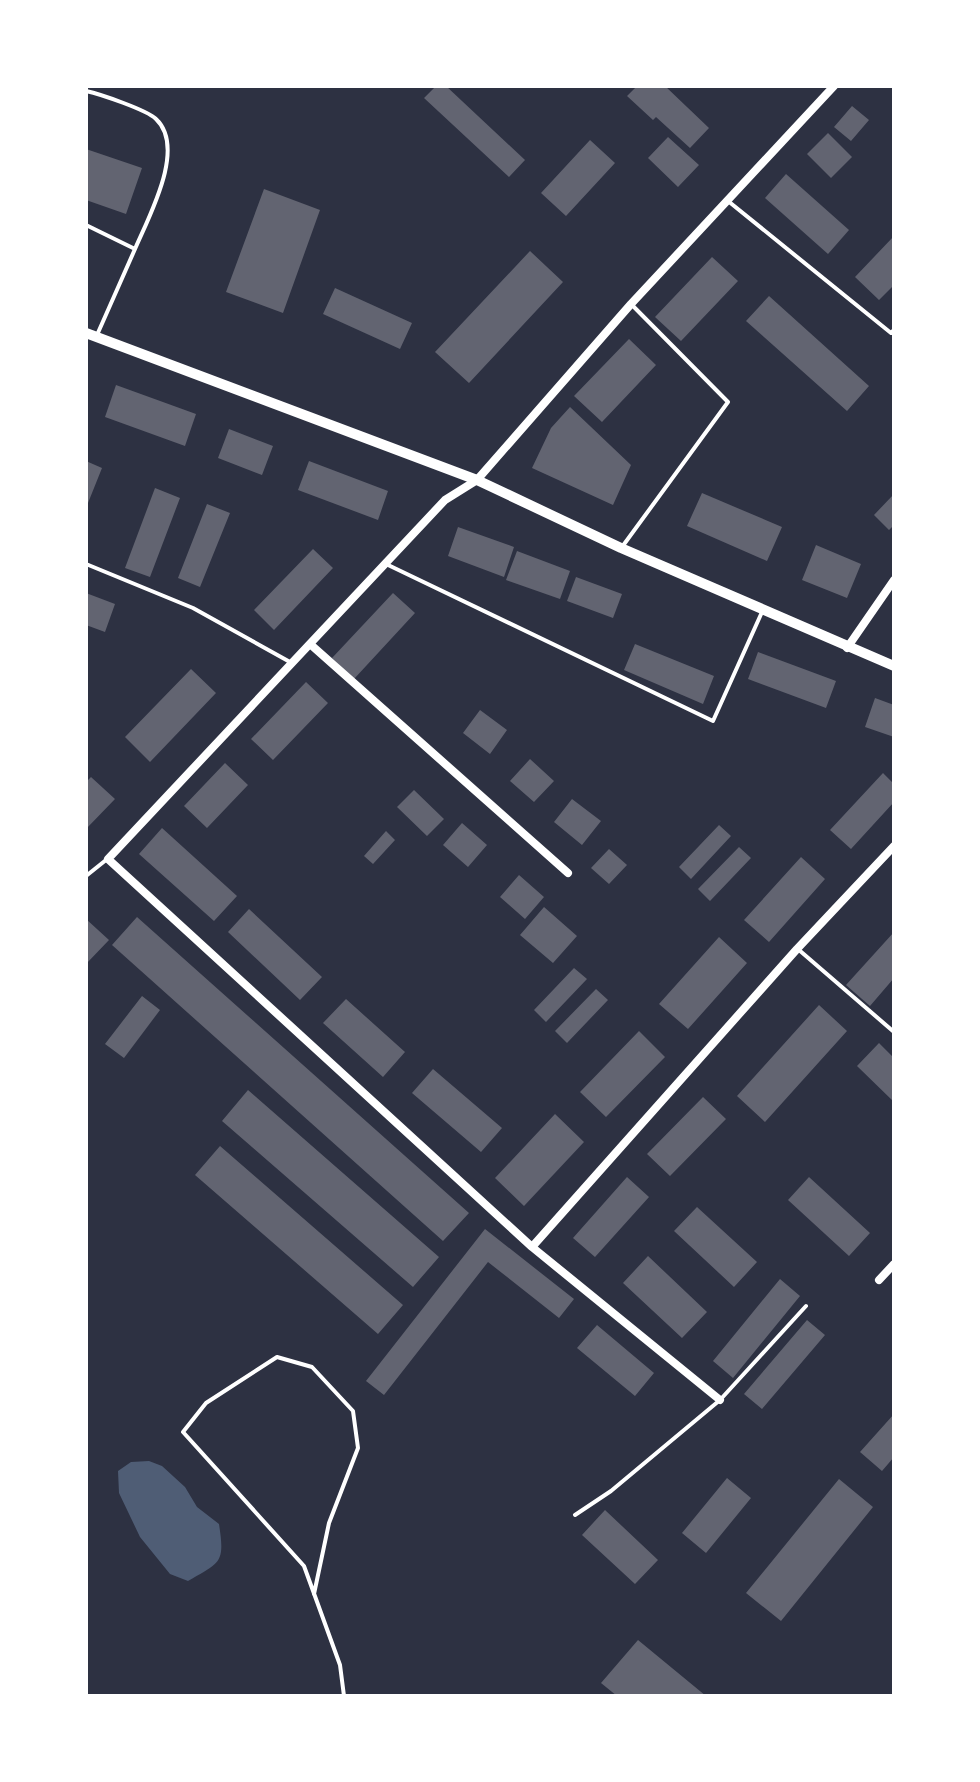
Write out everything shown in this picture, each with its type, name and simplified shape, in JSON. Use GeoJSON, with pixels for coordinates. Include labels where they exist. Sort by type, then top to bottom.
{"type":"FeatureCollection","features":[{"type":"Feature","properties":{"kind":"street"},"geometry":{"type":"LineString","coordinates":[[720,1400],[532,1247],[108,859],[445,500],[477,480],[631,304],[834,86]]}},
{"type":"Feature","properties":{"kind":"street"},"geometry":{"type":"LineString","coordinates":[[91,335],[477,480],[621,548],[894,666]]}},
{"type":"Feature","properties":{"kind":"street"},"geometry":{"type":"LineString","coordinates":[[847,648],[894,580]]}},
{"type":"Feature","properties":{"kind":"street"},"geometry":{"type":"LineString","coordinates":[[310,644],[568,873]]}},
{"type":"Feature","properties":{"kind":"street"},"geometry":{"type":"LineString","coordinates":[[532,1247],[797,949],[894,846]]}},
{"type":"Feature","properties":{"kind":"street"},"geometry":{"type":"LineString","coordinates":[[879,1280],[894,1264]]}},
{"type":"Feature","properties":{"kind":"lane"},"geometry":{"type":"LineString","coordinates":[[86,91],[100,94],[156,119],[164,133],[168,158],[159,194],[91,335]]}},
{"type":"Feature","properties":{"kind":"lane"},"geometry":{"type":"LineString","coordinates":[[727,200],[891,333],[894,330]]}},
{"type":"Feature","properties":{"kind":"lane"},"geometry":{"type":"LineString","coordinates":[[86,225],[135,249]]}},
{"type":"Feature","properties":{"kind":"lane"},"geometry":{"type":"LineString","coordinates":[[621,548],[728,402],[631,304]]}},
{"type":"Feature","properties":{"kind":"lane"},"geometry":{"type":"LineString","coordinates":[[86,564],[193,608],[292,663]]}},
{"type":"Feature","properties":{"kind":"lane"},"geometry":{"type":"LineString","coordinates":[[386,564],[713,721],[763,610]]}},
{"type":"Feature","properties":{"kind":"lane"},"geometry":{"type":"LineString","coordinates":[[86,876],[108,859]]}},
{"type":"Feature","properties":{"kind":"lane"},"geometry":{"type":"LineString","coordinates":[[797,949],[894,1032]]}},
{"type":"Feature","properties":{"kind":"lane"},"geometry":{"type":"LineString","coordinates":[[575,1515],[611,1491],[720,1400],[806,1306]]}},
{"type":"Feature","properties":{"kind":"lane"},"geometry":{"type":"LineString","coordinates":[[314,1594],[329,1523],[358,1448],[353,1411],[312,1367],[277,1357],[206,1403],[183,1432],[304,1566],[314,1594],[340,1665],[344,1696]]}},
{"type":"Feature","properties":{"kind":"water"},"geometry":{"type":"Polygon","coordinates":[[[149,1461],[162,1466],[185,1487],[197,1507],[219,1524],[221,1554],[218,1560],[208,1570],[188,1581],[170,1574],[140,1537],[119,1493],[118,1471],[131,1462],[149,1461]]]}},
{"type":"Feature","properties":{"kind":"building"},"geometry":{"type":"Polygon","coordinates":[[[436,86],[446,86],[525,160],[509,177],[424,98],[436,86]]]}},
{"type":"Feature","properties":{"kind":"building"},"geometry":{"type":"Polygon","coordinates":[[[637,86],[665,86],[709,128],[690,148],[627,96],[637,86]]]}},
{"type":"Feature","properties":{"kind":"building"},"geometry":{"type":"Polygon","coordinates":[[[852,106],[869,120],[851,141],[834,127],[852,106]]]}},
{"type":"Feature","properties":{"kind":"building"},"geometry":{"type":"Polygon","coordinates":[[[828,133],[852,157],[831,178],[807,154],[828,133]]]}},
{"type":"Feature","properties":{"kind":"building"},"geometry":{"type":"Polygon","coordinates":[[[668,137],[699,165],[678,187],[648,158],[668,137]]]}},
{"type":"Feature","properties":{"kind":"building"},"geometry":{"type":"Polygon","coordinates":[[[590,140],[615,163],[566,216],[541,193],[590,140]]]}},
{"type":"Feature","properties":{"kind":"building"},"geometry":{"type":"Polygon","coordinates":[[[86,149],[142,168],[126,214],[86,200],[86,149]]]}},
{"type":"Feature","properties":{"kind":"building"},"geometry":{"type":"Polygon","coordinates":[[[786,174],[849,230],[828,254],[765,198],[786,174]]]}},
{"type":"Feature","properties":{"kind":"building"},"geometry":{"type":"Polygon","coordinates":[[[264,189],[320,210],[283,313],[226,292],[264,189]]]}},
{"type":"Feature","properties":{"kind":"building"},"geometry":{"type":"Polygon","coordinates":[[[894,236],[894,285],[879,300],[855,277],[894,236]]]}},
{"type":"Feature","properties":{"kind":"building"},"geometry":{"type":"Polygon","coordinates":[[[530,251],[563,282],[469,383],[435,352],[530,251]]]}},
{"type":"Feature","properties":{"kind":"building"},"geometry":{"type":"Polygon","coordinates":[[[712,257],[738,281],[681,341],[655,317],[712,257]]]}},
{"type":"Feature","properties":{"kind":"building"},"geometry":{"type":"Polygon","coordinates":[[[335,288],[412,323],[400,349],[323,314],[335,288]]]}},
{"type":"Feature","properties":{"kind":"building"},"geometry":{"type":"Polygon","coordinates":[[[769,296],[869,386],[847,411],[746,321],[769,296]]]}},
{"type":"Feature","properties":{"kind":"building"},"geometry":{"type":"Polygon","coordinates":[[[629,339],[656,365],[602,422],[574,396],[629,339]]]}},
{"type":"Feature","properties":{"kind":"building"},"geometry":{"type":"Polygon","coordinates":[[[116,385],[196,414],[185,446],[105,417],[116,385]]]}},
{"type":"Feature","properties":{"kind":"building"},"geometry":{"type":"Polygon","coordinates":[[[570,407],[631,465],[613,505],[532,468],[551,428],[570,407]]]}},
{"type":"Feature","properties":{"kind":"building"},"geometry":{"type":"Polygon","coordinates":[[[229,429],[273,446],[262,475],[218,458],[229,429]]]}},
{"type":"Feature","properties":{"kind":"building"},"geometry":{"type":"Polygon","coordinates":[[[86,461],[102,468],[86,508],[86,461]]]}},
{"type":"Feature","properties":{"kind":"building"},"geometry":{"type":"Polygon","coordinates":[[[309,461],[388,491],[378,520],[298,490],[309,461]]]}},
{"type":"Feature","properties":{"kind":"building"},"geometry":{"type":"Polygon","coordinates":[[[155,488],[180,498],[150,577],[125,568],[155,488]]]}},
{"type":"Feature","properties":{"kind":"building"},"geometry":{"type":"Polygon","coordinates":[[[702,493],[782,527],[767,561],[687,526],[702,493]]]}},
{"type":"Feature","properties":{"kind":"building"},"geometry":{"type":"Polygon","coordinates":[[[894,494],[894,525],[889,530],[874,515],[894,494]]]}},
{"type":"Feature","properties":{"kind":"building"},"geometry":{"type":"Polygon","coordinates":[[[207,504],[230,513],[200,587],[178,578],[207,504]]]}},
{"type":"Feature","properties":{"kind":"building"},"geometry":{"type":"Polygon","coordinates":[[[458,527],[514,547],[504,577],[448,556],[458,527]]]}},
{"type":"Feature","properties":{"kind":"building"},"geometry":{"type":"Polygon","coordinates":[[[816,545],[861,564],[847,598],[802,580],[816,545]]]}},
{"type":"Feature","properties":{"kind":"building"},"geometry":{"type":"Polygon","coordinates":[[[313,549],[333,568],[274,630],[254,610],[313,549]]]}},
{"type":"Feature","properties":{"kind":"building"},"geometry":{"type":"Polygon","coordinates":[[[517,551],[570,571],[560,599],[506,580],[517,551]]]}},
{"type":"Feature","properties":{"kind":"building"},"geometry":{"type":"Polygon","coordinates":[[[576,577],[622,594],[613,618],[567,601],[576,577]]]}},
{"type":"Feature","properties":{"kind":"building"},"geometry":{"type":"Polygon","coordinates":[[[86,593],[115,604],[105,632],[86,625],[86,593]]]}},
{"type":"Feature","properties":{"kind":"building"},"geometry":{"type":"Polygon","coordinates":[[[393,593],[415,613],[354,679],[332,658],[393,593]]]}},
{"type":"Feature","properties":{"kind":"building"},"geometry":{"type":"Polygon","coordinates":[[[635,644],[714,676],[703,704],[624,670],[635,644]]]}},
{"type":"Feature","properties":{"kind":"building"},"geometry":{"type":"Polygon","coordinates":[[[758,652],[836,681],[826,708],[748,679],[758,652]]]}},
{"type":"Feature","properties":{"kind":"building"},"geometry":{"type":"Polygon","coordinates":[[[191,669],[216,693],[150,762],[125,737],[191,669]]]}},
{"type":"Feature","properties":{"kind":"building"},"geometry":{"type":"Polygon","coordinates":[[[306,682],[328,703],[273,760],[251,739],[306,682]]]}},
{"type":"Feature","properties":{"kind":"building"},"geometry":{"type":"Polygon","coordinates":[[[875,698],[894,705],[894,737],[865,727],[875,698]]]}},
{"type":"Feature","properties":{"kind":"building"},"geometry":{"type":"Polygon","coordinates":[[[480,710],[507,730],[490,754],[463,733],[480,710]]]}},
{"type":"Feature","properties":{"kind":"building"},"geometry":{"type":"Polygon","coordinates":[[[530,759],[554,781],[534,802],[510,781],[530,759]]]}},
{"type":"Feature","properties":{"kind":"building"},"geometry":{"type":"Polygon","coordinates":[[[225,763],[248,785],[207,828],[184,806],[225,763]]]}},
{"type":"Feature","properties":{"kind":"building"},"geometry":{"type":"Polygon","coordinates":[[[883,773],[894,784],[894,802],[851,849],[830,830],[883,773]]]}},
{"type":"Feature","properties":{"kind":"building"},"geometry":{"type":"Polygon","coordinates":[[[91,777],[115,799],[86,829],[86,782],[91,777]]]}},
{"type":"Feature","properties":{"kind":"building"},"geometry":{"type":"Polygon","coordinates":[[[414,790],[444,819],[427,836],[397,807],[414,790]]]}},
{"type":"Feature","properties":{"kind":"building"},"geometry":{"type":"Polygon","coordinates":[[[572,799],[601,821],[582,845],[554,822],[572,799]]]}},
{"type":"Feature","properties":{"kind":"building"},"geometry":{"type":"Polygon","coordinates":[[[462,823],[487,845],[468,867],[443,845],[462,823]]]}},
{"type":"Feature","properties":{"kind":"building"},"geometry":{"type":"Polygon","coordinates":[[[719,825],[731,836],[691,879],[679,867],[719,825]]]}},
{"type":"Feature","properties":{"kind":"building"},"geometry":{"type":"Polygon","coordinates":[[[162,828],[237,896],[214,921],[139,854],[162,828]]]}},
{"type":"Feature","properties":{"kind":"building"},"geometry":{"type":"Polygon","coordinates":[[[386,831],[395,840],[373,864],[364,856],[386,831]]]}},
{"type":"Feature","properties":{"kind":"building"},"geometry":{"type":"Polygon","coordinates":[[[739,847],[751,858],[710,901],[698,889],[739,847]]]}},
{"type":"Feature","properties":{"kind":"building"},"geometry":{"type":"Polygon","coordinates":[[[609,849],[627,865],[609,884],[591,868],[609,849]]]}},
{"type":"Feature","properties":{"kind":"building"},"geometry":{"type":"Polygon","coordinates":[[[801,857],[825,879],[769,942],[744,920],[801,857]]]}},
{"type":"Feature","properties":{"kind":"building"},"geometry":{"type":"Polygon","coordinates":[[[519,875],[544,897],[525,919],[500,897],[519,875]]]}},
{"type":"Feature","properties":{"kind":"building"},"geometry":{"type":"Polygon","coordinates":[[[544,907],[577,936],[553,963],[520,935],[544,907]]]}},
{"type":"Feature","properties":{"kind":"building"},"geometry":{"type":"Polygon","coordinates":[[[249,909],[322,977],[300,1000],[228,932],[249,909]]]}},
{"type":"Feature","properties":{"kind":"building"},"geometry":{"type":"Polygon","coordinates":[[[137,917],[469,1213],[443,1241],[112,945],[137,917]]]}},
{"type":"Feature","properties":{"kind":"building"},"geometry":{"type":"Polygon","coordinates":[[[86,919],[109,940],[86,964],[86,919]]]}},
{"type":"Feature","properties":{"kind":"building"},"geometry":{"type":"Polygon","coordinates":[[[894,932],[894,978],[870,1006],[846,985],[894,932]]]}},
{"type":"Feature","properties":{"kind":"building"},"geometry":{"type":"Polygon","coordinates":[[[719,937],[747,963],[688,1029],[659,1004],[719,937]]]}},
{"type":"Feature","properties":{"kind":"building"},"geometry":{"type":"Polygon","coordinates":[[[574,968],[587,979],[546,1022],[534,1010],[574,968]]]}},
{"type":"Feature","properties":{"kind":"building"},"geometry":{"type":"Polygon","coordinates":[[[596,989],[608,1000],[567,1043],[555,1031],[596,989]]]}},
{"type":"Feature","properties":{"kind":"building"},"geometry":{"type":"Polygon","coordinates":[[[142,996],[160,1010],[124,1058],[105,1044],[142,996]]]}},
{"type":"Feature","properties":{"kind":"building"},"geometry":{"type":"Polygon","coordinates":[[[346,999],[405,1052],[383,1077],[323,1023],[346,999]]]}},
{"type":"Feature","properties":{"kind":"building"},"geometry":{"type":"Polygon","coordinates":[[[819,1005],[847,1031],[765,1122],[737,1096],[819,1005]]]}},
{"type":"Feature","properties":{"kind":"building"},"geometry":{"type":"Polygon","coordinates":[[[639,1031],[665,1057],[606,1117],[580,1092],[639,1031]]]}},
{"type":"Feature","properties":{"kind":"building"},"geometry":{"type":"Polygon","coordinates":[[[879,1043],[894,1058],[894,1102],[857,1066],[879,1043]]]}},
{"type":"Feature","properties":{"kind":"building"},"geometry":{"type":"Polygon","coordinates":[[[433,1069],[502,1128],[481,1152],[412,1093],[433,1069]]]}},
{"type":"Feature","properties":{"kind":"building"},"geometry":{"type":"Polygon","coordinates":[[[248,1090],[439,1257],[413,1287],[222,1121],[248,1090]]]}},
{"type":"Feature","properties":{"kind":"building"},"geometry":{"type":"Polygon","coordinates":[[[703,1097],[726,1119],[670,1176],[647,1154],[703,1097]]]}},
{"type":"Feature","properties":{"kind":"building"},"geometry":{"type":"Polygon","coordinates":[[[555,1114],[584,1142],[524,1206],[495,1178],[555,1114]]]}},
{"type":"Feature","properties":{"kind":"building"},"geometry":{"type":"Polygon","coordinates":[[[220,1146],[403,1305],[378,1334],[195,1175],[220,1146]]]}},
{"type":"Feature","properties":{"kind":"building"},"geometry":{"type":"Polygon","coordinates":[[[627,1177],[649,1197],[595,1257],[573,1238],[627,1177]]]}},
{"type":"Feature","properties":{"kind":"building"},"geometry":{"type":"Polygon","coordinates":[[[809,1177],[870,1233],[849,1256],[788,1200],[809,1177]]]}},
{"type":"Feature","properties":{"kind":"building"},"geometry":{"type":"Polygon","coordinates":[[[697,1207],[757,1262],[734,1287],[674,1231],[697,1207]]]}},
{"type":"Feature","properties":{"kind":"building"},"geometry":{"type":"Polygon","coordinates":[[[485,1229],[574,1299],[559,1318],[488,1262],[384,1395],[366,1381],[485,1229]]]}},
{"type":"Feature","properties":{"kind":"building"},"geometry":{"type":"Polygon","coordinates":[[[648,1256],[707,1312],[682,1338],[623,1283],[648,1256]]]}},
{"type":"Feature","properties":{"kind":"building"},"geometry":{"type":"Polygon","coordinates":[[[780,1279],[800,1296],[733,1378],[713,1361],[780,1279]]]}},
{"type":"Feature","properties":{"kind":"building"},"geometry":{"type":"Polygon","coordinates":[[[807,1320],[825,1335],[762,1409],[744,1394],[807,1320]]]}},
{"type":"Feature","properties":{"kind":"building"},"geometry":{"type":"Polygon","coordinates":[[[597,1325],[654,1373],[635,1396],[577,1348],[597,1325]]]}},
{"type":"Feature","properties":{"kind":"building"},"geometry":{"type":"Polygon","coordinates":[[[894,1414],[894,1457],[882,1471],[860,1452],[894,1414]]]}},
{"type":"Feature","properties":{"kind":"building"},"geometry":{"type":"Polygon","coordinates":[[[727,1478],[751,1498],[706,1553],[682,1533],[727,1478]]]}},
{"type":"Feature","properties":{"kind":"building"},"geometry":{"type":"Polygon","coordinates":[[[839,1479],[873,1507],[781,1621],[746,1593],[839,1479]]]}},
{"type":"Feature","properties":{"kind":"building"},"geometry":{"type":"Polygon","coordinates":[[[605,1510],[658,1560],[635,1584],[582,1535],[605,1510]]]}},
{"type":"Feature","properties":{"kind":"building"},"geometry":{"type":"Polygon","coordinates":[[[638,1640],[706,1696],[617,1696],[601,1683],[638,1640]]]}}]}
